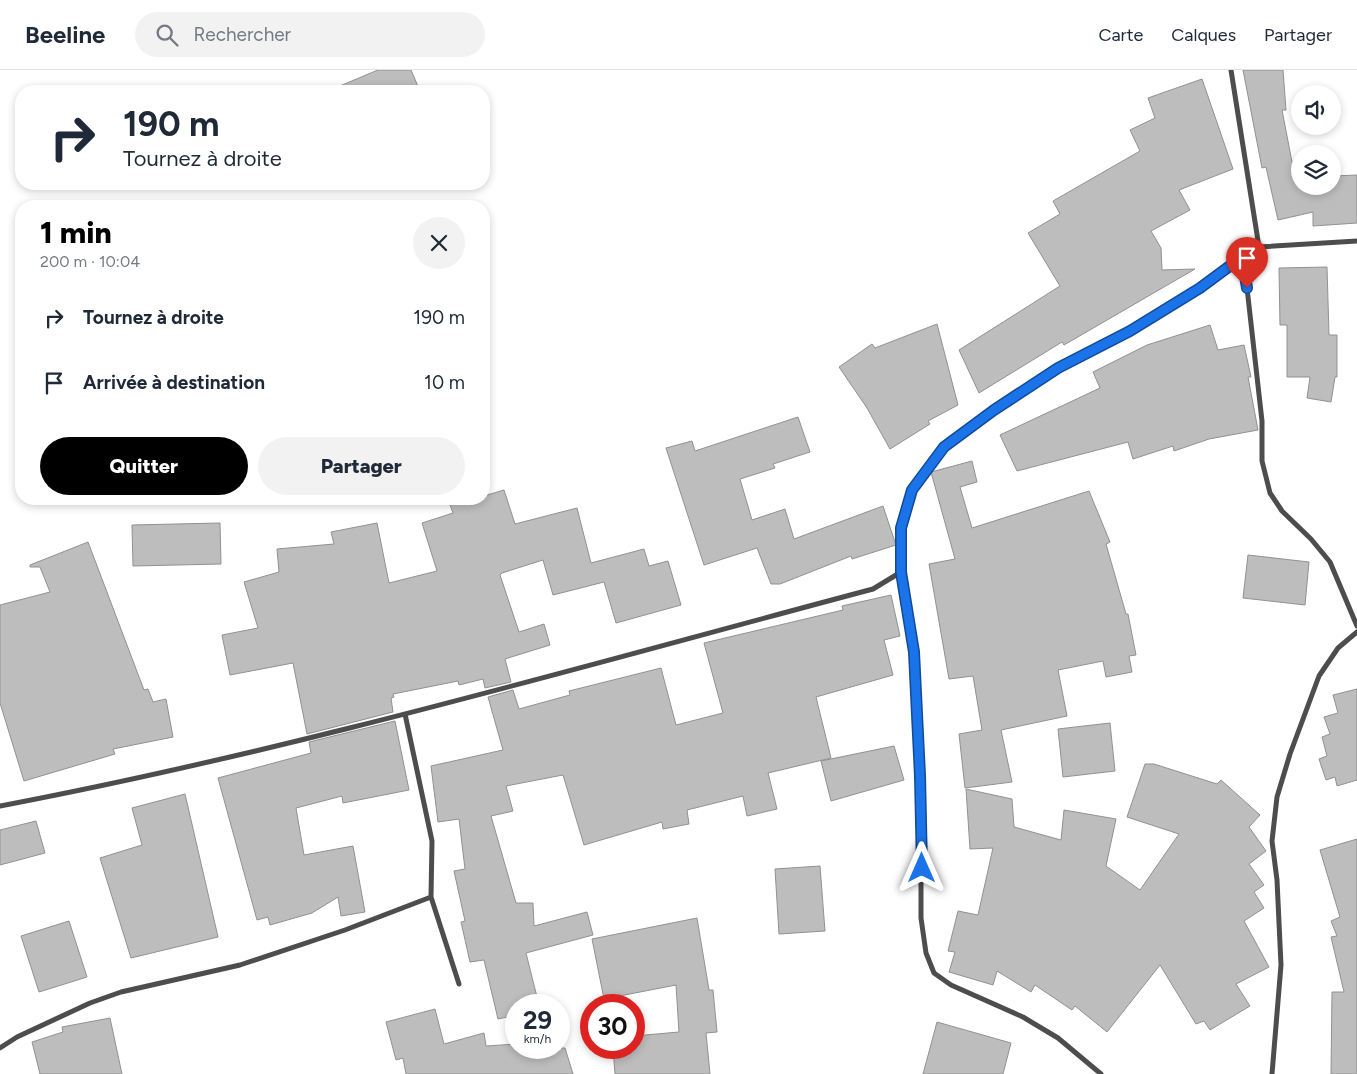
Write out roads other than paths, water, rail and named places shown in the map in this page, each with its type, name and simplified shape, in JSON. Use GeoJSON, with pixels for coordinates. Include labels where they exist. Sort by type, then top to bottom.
{"type":"FeatureCollection","features":[{"type":"Feature","properties":{"kind":"street"},"geometry":{"type":"LineString","coordinates":[[1231,70],[1259,247]]}},
{"type":"Feature","properties":{"kind":"street"},"geometry":{"type":"LineString","coordinates":[[1101,1074],[1058,1038],[1030,1021],[951,985],[934,973],[926,953],[921,918],[920,776],[914,652],[901,572],[901,528],[912,490],[944,447],[1058,368],[1130,331],[1200,288],[1259,247],[1357,241]]}},
{"type":"Feature","properties":{"kind":"street"},"geometry":{"type":"LineString","coordinates":[[1242,257],[1262,422],[1262,461],[1270,493],[1282,511],[1311,539],[1330,562],[1357,626]]}},
{"type":"Feature","properties":{"kind":"street"},"geometry":{"type":"LineString","coordinates":[[0,806],[118,784],[405,714],[873,590],[901,572]]}},
{"type":"Feature","properties":{"kind":"street"},"geometry":{"type":"LineString","coordinates":[[1272,1074],[1281,965],[1277,880],[1272,841],[1277,797],[1290,754],[1319,676],[1338,648],[1357,632]]}},
{"type":"Feature","properties":{"kind":"street"},"geometry":{"type":"LineString","coordinates":[[405,714],[432,841],[431,897],[459,984]]}},
{"type":"Feature","properties":{"kind":"street"},"geometry":{"type":"LineString","coordinates":[[0,1048],[17,1037],[90,1003],[121,992],[240,965],[345,930],[431,897]]}}]}
